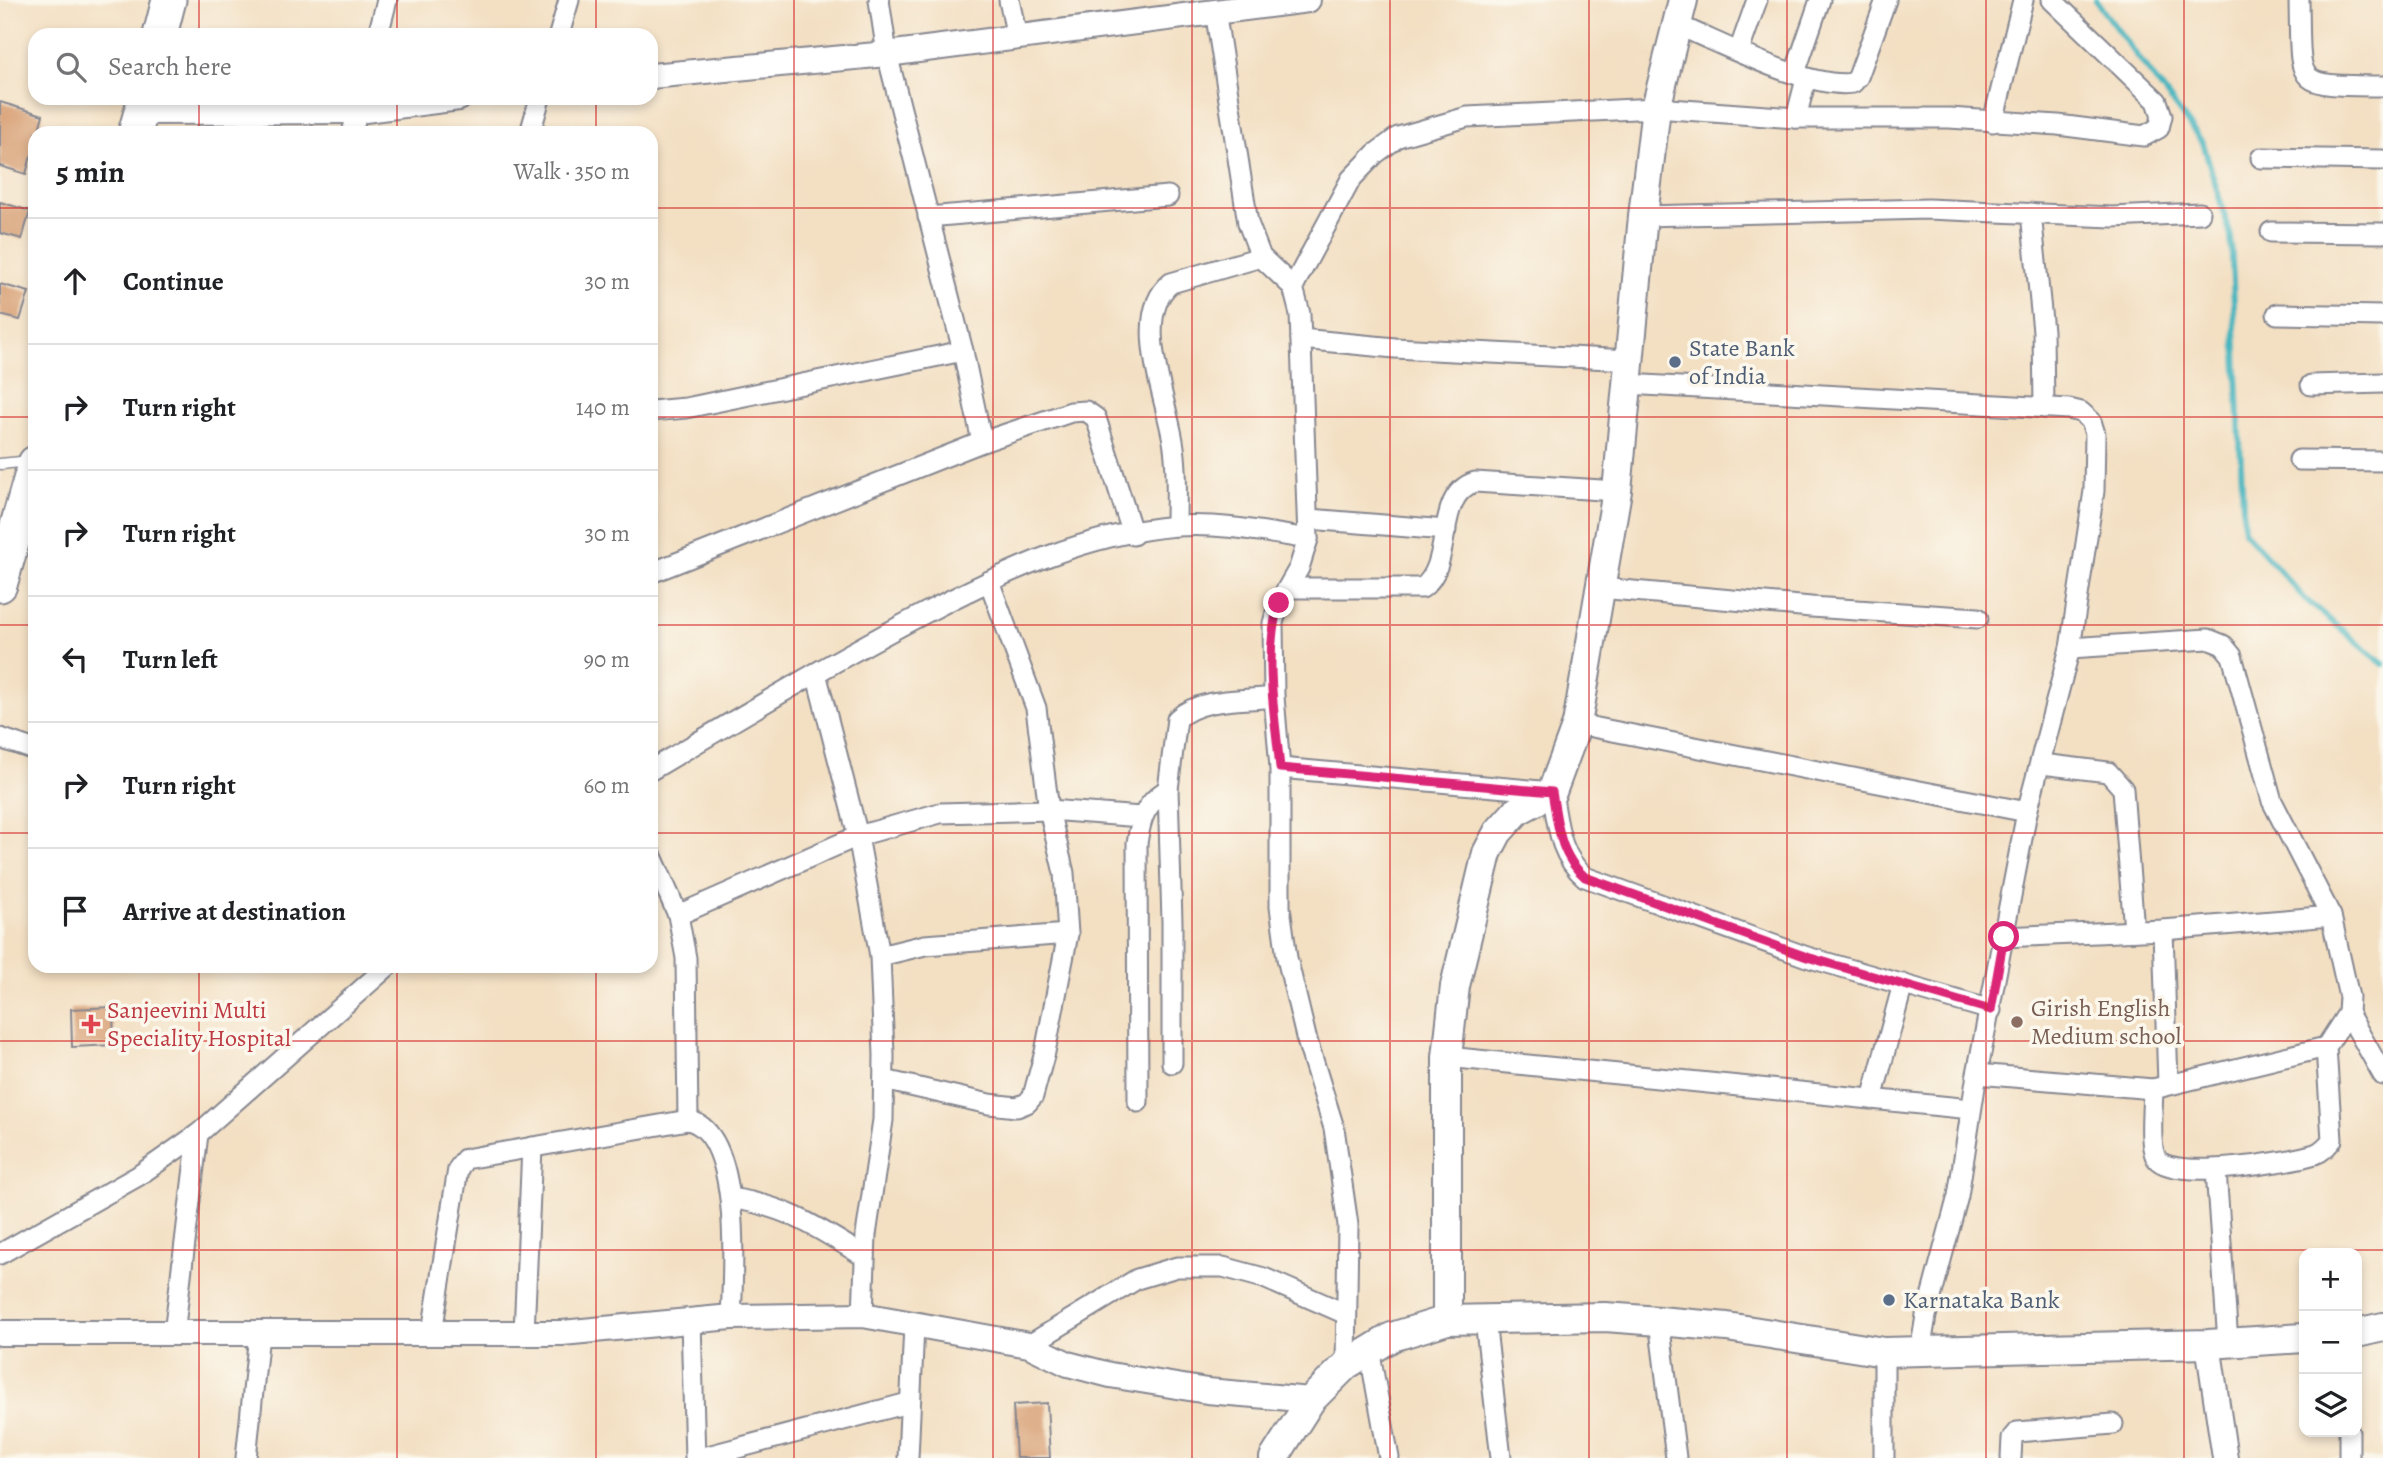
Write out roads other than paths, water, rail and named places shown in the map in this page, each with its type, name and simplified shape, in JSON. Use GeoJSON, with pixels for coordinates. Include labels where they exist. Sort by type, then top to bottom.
{"type":"FeatureCollection","features":[{"type":"Feature","properties":{"kind":"highway"},"geometry":{"type":"LineString","coordinates":[[162,28],[169,0]]}},
{"type":"Feature","properties":{"kind":"highway"},"geometry":{"type":"LineString","coordinates":[[0,585],[28,487]]}},
{"type":"Feature","properties":{"kind":"main road"},"geometry":{"type":"LineString","coordinates":[[1447,1320],[1447,1057],[1455,986],[1487,853],[1498,832],[1517,811],[1552,792],[1577,724],[1617,491],[1656,108],[1680,13]]}},
{"type":"Feature","properties":{"kind":"main road"},"geometry":{"type":"LineString","coordinates":[[1274,1458],[1311,1400],[1357,1357],[1392,1337],[1447,1320],[1605,1317],[1727,1327],[1884,1352],[2299,1338]]}},
{"type":"Feature","properties":{"kind":"main road"},"geometry":{"type":"LineString","coordinates":[[2362,1332],[2383,1327]]}},
{"type":"Feature","properties":{"kind":"street"},"geometry":{"type":"LineString","coordinates":[[380,28],[387,0]]}},
{"type":"Feature","properties":{"kind":"street"},"geometry":{"type":"LineString","coordinates":[[561,28],[569,0]]}},
{"type":"Feature","properties":{"kind":"street"},"geometry":{"type":"LineString","coordinates":[[879,0],[887,54],[963,351],[982,442]]}},
{"type":"Feature","properties":{"kind":"street"},"geometry":{"type":"LineString","coordinates":[[1009,0],[1017,37]]}},
{"type":"Feature","properties":{"kind":"street"},"geometry":{"type":"LineString","coordinates":[[658,75],[887,54],[1308,0]]}},
{"type":"Feature","properties":{"kind":"street"},"geometry":{"type":"LineString","coordinates":[[1739,51],[1757,0]]}},
{"type":"Feature","properties":{"kind":"street"},"geometry":{"type":"LineString","coordinates":[[1796,118],[1800,76],[1820,0]]}},
{"type":"Feature","properties":{"kind":"street"},"geometry":{"type":"LineString","coordinates":[[1680,13],[1739,51],[1800,76],[1843,85],[1853,83],[1886,0]]}},
{"type":"Feature","properties":{"kind":"street"},"geometry":{"type":"LineString","coordinates":[[1993,122],[2023,0]]}},
{"type":"Feature","properties":{"kind":"street"},"geometry":{"type":"LineString","coordinates":[[1293,287],[1351,179],[1398,137],[1467,117],[1656,108],[1796,118],[2058,125],[2128,136],[2144,136],[2159,128],[2162,116],[2157,101],[2052,0]]}},
{"type":"Feature","properties":{"kind":"street"},"geometry":{"type":"LineString","coordinates":[[2299,0],[2301,66],[2305,77],[2313,82],[2332,85],[2383,86]]}},
{"type":"Feature","properties":{"kind":"street"},"geometry":{"type":"LineString","coordinates":[[1215,10],[1248,223],[1261,257],[1293,287],[1300,314],[1308,539],[1289,588],[1279,603],[1273,623],[1274,698],[1280,768],[1280,907],[1287,958],[1306,1037],[1334,1128],[1348,1225],[1346,1314],[1389,1458]]}},
{"type":"Feature","properties":{"kind":"street"},"geometry":{"type":"LineString","coordinates":[[141,114],[357,114],[414,105]]}},
{"type":"Feature","properties":{"kind":"street"},"geometry":{"type":"LineString","coordinates":[[532,126],[538,105]]}},
{"type":"Feature","properties":{"kind":"street"},"geometry":{"type":"LineString","coordinates":[[2261,158],[2383,160]]}},
{"type":"Feature","properties":{"kind":"street"},"geometry":{"type":"LineString","coordinates":[[928,217],[1168,196]]}},
{"type":"Feature","properties":{"kind":"street"},"geometry":{"type":"LineString","coordinates":[[1643,216],[1928,209],[2112,216],[2200,214]]}},
{"type":"Feature","properties":{"kind":"street"},"geometry":{"type":"LineString","coordinates":[[2031,214],[2043,331],[2044,408]]}},
{"type":"Feature","properties":{"kind":"street"},"geometry":{"type":"LineString","coordinates":[[2271,232],[2383,233]]}},
{"type":"Feature","properties":{"kind":"street"},"geometry":{"type":"LineString","coordinates":[[1176,526],[1173,441],[1154,346],[1153,307],[1160,292],[1171,283],[1261,257]]}},
{"type":"Feature","properties":{"kind":"street"},"geometry":{"type":"LineString","coordinates":[[2277,314],[2383,316]]}},
{"type":"Feature","properties":{"kind":"street"},"geometry":{"type":"LineString","coordinates":[[1301,339],[1628,372],[2044,408],[2081,412],[2091,421],[2095,433],[2094,491],[2070,648],[2042,764],[2027,812],[1977,1074],[1958,1196],[1926,1316],[1920,1352]]}},
{"type":"Feature","properties":{"kind":"street"},"geometry":{"type":"LineString","coordinates":[[658,410],[686,408],[963,351]]}},
{"type":"Feature","properties":{"kind":"street"},"geometry":{"type":"LineString","coordinates":[[2311,385],[2383,383]]}},
{"type":"Feature","properties":{"kind":"street"},"geometry":{"type":"LineString","coordinates":[[658,570],[982,442],[1071,412],[1086,411],[1096,418],[1133,535]]}},
{"type":"Feature","properties":{"kind":"street"},"geometry":{"type":"LineString","coordinates":[[2299,460],[2383,461]]}},
{"type":"Feature","properties":{"kind":"street"},"geometry":{"type":"LineString","coordinates":[[1289,588],[1422,587],[1434,573],[1454,498],[1462,486],[1475,482],[1617,491]]}},
{"type":"Feature","properties":{"kind":"street"},"geometry":{"type":"LineString","coordinates":[[1309,519],[1446,530]]}},
{"type":"Feature","properties":{"kind":"street"},"geometry":{"type":"LineString","coordinates":[[658,766],[816,673],[989,581],[1018,566],[1069,548],[1176,526],[1241,528],[1308,539]]}},
{"type":"Feature","properties":{"kind":"street"},"geometry":{"type":"LineString","coordinates":[[884,1080],[1017,1107],[1027,1103],[1033,1096],[1045,1052],[1068,933],[1064,873],[1049,810],[1036,708],[989,581]]}},
{"type":"Feature","properties":{"kind":"street"},"geometry":{"type":"LineString","coordinates":[[1600,588],[1811,607],[1978,618]]}},
{"type":"Feature","properties":{"kind":"street"},"geometry":{"type":"LineString","coordinates":[[2070,648],[2208,639],[2223,645],[2232,656],[2272,801],[2331,916],[2349,997],[2348,1013],[2326,1047],[2333,1129],[2332,1140],[2324,1149],[2316,1154],[2216,1170],[2177,1167],[2157,1159],[2153,1148],[2160,1087],[2163,930]]}},
{"type":"Feature","properties":{"kind":"street"},"geometry":{"type":"LineString","coordinates":[[816,673],[858,836],[880,957],[883,1120],[865,1257],[863,1315]]}},
{"type":"Feature","properties":{"kind":"street"},"geometry":{"type":"LineString","coordinates":[[1172,1063],[1168,789],[1177,719],[1188,709],[1208,704],[1274,698]]}},
{"type":"Feature","properties":{"kind":"street"},"geometry":{"type":"LineString","coordinates":[[1577,724],[2027,812]]}},
{"type":"Feature","properties":{"kind":"street"},"geometry":{"type":"LineString","coordinates":[[0,738],[28,748]]}},
{"type":"Feature","properties":{"kind":"street"},"geometry":{"type":"LineString","coordinates":[[2042,764],[2108,772],[2123,789],[2134,931]]}},
{"type":"Feature","properties":{"kind":"street"},"geometry":{"type":"LineString","coordinates":[[1280,768],[1552,792],[1563,850],[1572,866],[1585,877],[1807,957],[1991,1010]]}},
{"type":"Feature","properties":{"kind":"street"},"geometry":{"type":"LineString","coordinates":[[1138,1102],[1137,844],[1141,817],[1151,800],[1168,789]]}},
{"type":"Feature","properties":{"kind":"street"},"geometry":{"type":"LineString","coordinates":[[678,915],[858,836],[940,813],[1049,810],[1141,817]]}},
{"type":"Feature","properties":{"kind":"street"},"geometry":{"type":"LineString","coordinates":[[658,869],[678,915],[687,958],[688,1119]]}},
{"type":"Feature","properties":{"kind":"street"},"geometry":{"type":"LineString","coordinates":[[2004,937],[2163,930],[2331,916]]}},
{"type":"Feature","properties":{"kind":"street"},"geometry":{"type":"LineString","coordinates":[[880,957],[925,945],[1068,933]]}},
{"type":"Feature","properties":{"kind":"street"},"geometry":{"type":"LineString","coordinates":[[0,1254],[138,1176],[198,1134],[380,973]]}},
{"type":"Feature","properties":{"kind":"street"},"geometry":{"type":"LineString","coordinates":[[1872,1099],[1903,985]]}},
{"type":"Feature","properties":{"kind":"street"},"geometry":{"type":"LineString","coordinates":[[2348,1013],[2383,1075]]}},
{"type":"Feature","properties":{"kind":"street"},"geometry":{"type":"LineString","coordinates":[[1977,1074],[2160,1087],[2326,1047]]}},
{"type":"Feature","properties":{"kind":"street"},"geometry":{"type":"LineString","coordinates":[[1447,1057],[1593,1074],[1699,1080],[1971,1110]]}},
{"type":"Feature","properties":{"kind":"street"},"geometry":{"type":"LineString","coordinates":[[432,1332],[458,1169],[465,1159],[688,1119],[705,1127],[713,1139],[731,1198],[734,1234],[730,1317]]}},
{"type":"Feature","properties":{"kind":"street"},"geometry":{"type":"LineString","coordinates":[[174,1334],[198,1134]]}},
{"type":"Feature","properties":{"kind":"street"},"geometry":{"type":"LineString","coordinates":[[524,1333],[532,1147]]}},
{"type":"Feature","properties":{"kind":"street"},"geometry":{"type":"LineString","coordinates":[[2216,1170],[2218,1343],[2225,1458]]}},
{"type":"Feature","properties":{"kind":"street"},"geometry":{"type":"LineString","coordinates":[[731,1198],[762,1203],[801,1216],[865,1257]]}},
{"type":"Feature","properties":{"kind":"street"},"geometry":{"type":"LineString","coordinates":[[1029,1345],[1137,1279],[1177,1267],[1223,1267],[1264,1278],[1346,1314]]}},
{"type":"Feature","properties":{"kind":"street"},"geometry":{"type":"LineString","coordinates":[[0,1333],[562,1333],[730,1317],[863,1315],[1029,1345],[1068,1364],[1110,1375],[1207,1391],[1311,1400]]}},
{"type":"Feature","properties":{"kind":"street"},"geometry":{"type":"LineString","coordinates":[[1485,1320],[1501,1458]]}},
{"type":"Feature","properties":{"kind":"street"},"geometry":{"type":"LineString","coordinates":[[691,1321],[695,1458]]}},
{"type":"Feature","properties":{"kind":"street"},"geometry":{"type":"LineString","coordinates":[[1659,1321],[1676,1458]]}},
{"type":"Feature","properties":{"kind":"street"},"geometry":{"type":"LineString","coordinates":[[908,1458],[908,1403],[914,1325]]}},
{"type":"Feature","properties":{"kind":"street"},"geometry":{"type":"LineString","coordinates":[[246,1458],[259,1334]]}},
{"type":"Feature","properties":{"kind":"street"},"geometry":{"type":"LineString","coordinates":[[1884,1352],[1884,1458]]}},
{"type":"Feature","properties":{"kind":"street"},"geometry":{"type":"LineString","coordinates":[[701,1458],[908,1403]]}},
{"type":"Feature","properties":{"kind":"street"},"geometry":{"type":"LineString","coordinates":[[2011,1458],[2012,1438],[2017,1432],[2113,1424]]}},
{"type":"Feature","properties":{"kind":"street"},"geometry":{"type":"LineString","coordinates":[[2349,1437],[2349,1458]]}},
{"type":"Feature","properties":{"kind":"lane"},"geometry":{"type":"LineString","coordinates":[[0,464],[28,462]]}},
{"type":"Feature","properties":{"kind":"waterway"},"geometry":{"type":"LineString","coordinates":[[2095,0],[2203,143],[2231,237],[2244,531],[2305,599],[2383,664]]}},
{"type":"Feature","properties":{"kind":"place","name":"State Bank of India"},"geometry":{"type":"Point","coordinates":[1675,362]}},
{"type":"Feature","properties":{"kind":"place","name":"Girish English Medium school"},"geometry":{"type":"Point","coordinates":[2017,1022]}},
{"type":"Feature","properties":{"kind":"place","name":"Sanjeevini Multi Speciality Hospital"},"geometry":{"type":"Point","coordinates":[91,1024]}},
{"type":"Feature","properties":{"kind":"place","name":"Karnataka Bank"},"geometry":{"type":"Point","coordinates":[1889,1300]}}]}
